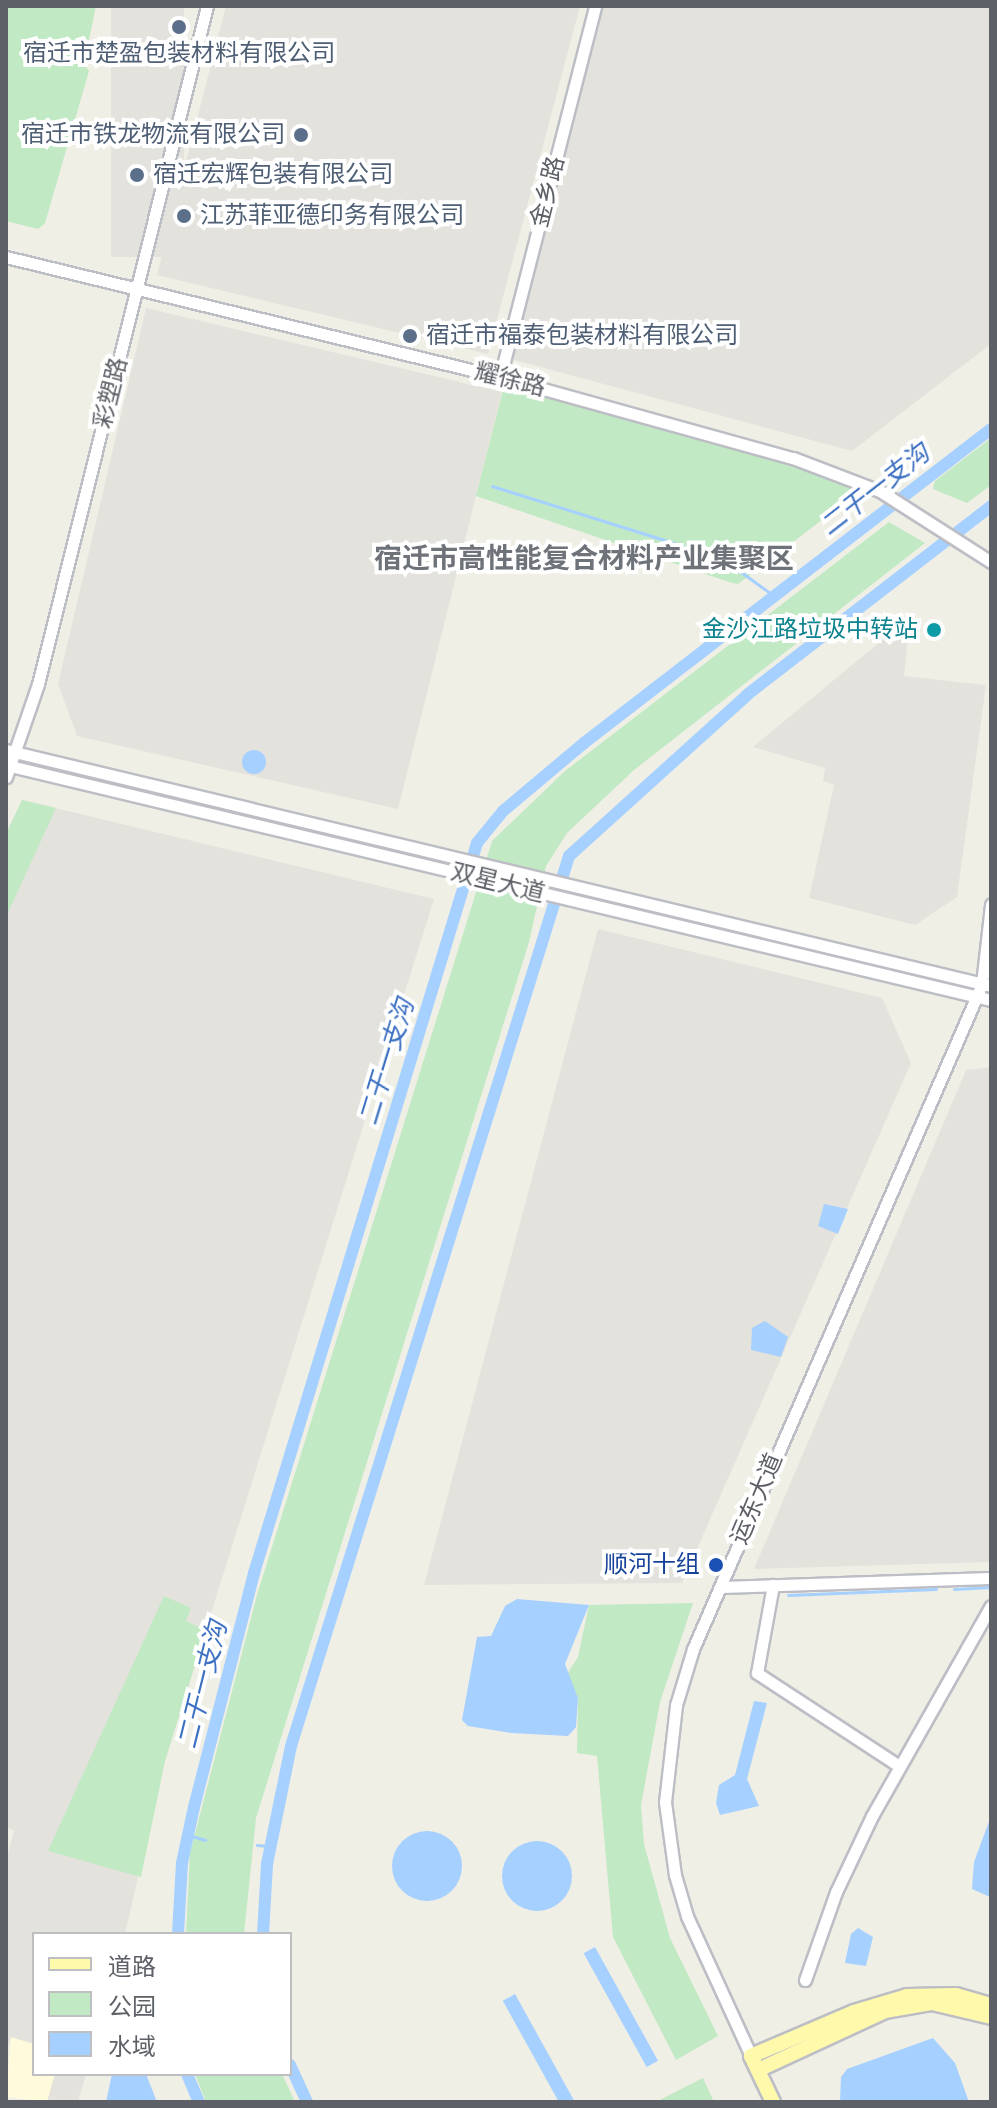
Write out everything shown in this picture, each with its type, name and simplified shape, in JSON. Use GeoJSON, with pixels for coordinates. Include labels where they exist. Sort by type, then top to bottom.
{"type":"FeatureCollection","features":[{"type":"Feature","properties":{"kind":"main road"},"geometry":{"type":"LineString","coordinates":[[751,2056],[854,2012],[907,1996],[956,1995],[991,2005]]}},
{"type":"Feature","properties":{"kind":"main road"},"geometry":{"type":"LineString","coordinates":[[758,2070],[885,2011],[932,2003],[991,2017]]}},
{"type":"Feature","properties":{"kind":"main road","name":"运东大道"},"geometry":{"type":"LineString","coordinates":[[751,2056],[773,2102]]}},
{"type":"Feature","properties":{"kind":"street","name":"彩塑路"},"geometry":{"type":"LineString","coordinates":[[8,769],[137,288],[207,6]]}},
{"type":"Feature","properties":{"kind":"street","name":"金乡路"},"geometry":{"type":"LineString","coordinates":[[500,377],[595,6]]}},
{"type":"Feature","properties":{"kind":"street","name":"耀徐路"},"geometry":{"type":"LineString","coordinates":[[6,257],[500,377],[793,458],[880,491],[991,562]]}},
{"type":"Feature","properties":{"kind":"street","name":"双星大道"},"geometry":{"type":"LineString","coordinates":[[12,752],[448,865]]}},
{"type":"Feature","properties":{"kind":"street","name":"双星大道"},"geometry":{"type":"LineString","coordinates":[[8,769],[448,865]]}},
{"type":"Feature","properties":{"kind":"street"},"geometry":{"type":"LineString","coordinates":[[448,865],[991,1000]]}},
{"type":"Feature","properties":{"kind":"street"},"geometry":{"type":"LineString","coordinates":[[590,899],[987,985]]}},
{"type":"Feature","properties":{"kind":"street","name":"运东大道"},"geometry":{"type":"LineString","coordinates":[[751,2056],[687,1916],[665,1802],[676,1705],[720,1587],[977,997],[987,985],[991,905]]}},
{"type":"Feature","properties":{"kind":"street"},"geometry":{"type":"LineString","coordinates":[[720,1587],[991,1578]]}},
{"type":"Feature","properties":{"kind":"street"},"geometry":{"type":"LineString","coordinates":[[773,1585],[757,1673],[899,1766]]}},
{"type":"Feature","properties":{"kind":"street"},"geometry":{"type":"LineString","coordinates":[[805,1980],[836,1892],[899,1766],[991,1606]]}},
{"type":"Feature","properties":{"kind":"shaded area"},"geometry":{"type":"Polygon","coordinates":[[[111,6],[184,6],[184,257],[111,257],[111,6]]]}},
{"type":"Feature","properties":{"kind":"shaded area"},"geometry":{"type":"Polygon","coordinates":[[[226,6],[580,6],[488,354],[157,275],[226,6]]]}},
{"type":"Feature","properties":{"kind":"shaded area"},"geometry":{"type":"Polygon","coordinates":[[[602,6],[991,6],[991,344],[852,451],[511,359],[602,6]]]}},
{"type":"Feature","properties":{"kind":"shaded area"},"geometry":{"type":"Polygon","coordinates":[[[146,308],[502,392],[398,809],[77,736],[58,684],[146,308]]]}},
{"type":"Feature","properties":{"kind":"shaded area"},"geometry":{"type":"Polygon","coordinates":[[[910,617],[904,676],[986,685],[957,897],[915,925],[809,898],[834,785],[823,781],[825,768],[753,747],[910,617]]]}},
{"type":"Feature","properties":{"kind":"shaded area"},"geometry":{"type":"Polygon","coordinates":[[[22,800],[434,899],[165,1761],[125,1932],[32,1932],[32,2043],[11,2037],[6,2054],[6,1860],[14,1831],[6,1827],[6,834],[22,800]]]}},
{"type":"Feature","properties":{"kind":"shaded area"},"geometry":{"type":"Polygon","coordinates":[[[598,929],[882,998],[911,1063],[682,1583],[424,1585],[598,929]]]}},
{"type":"Feature","properties":{"kind":"shaded area"},"geometry":{"type":"Polygon","coordinates":[[[991,1067],[991,1562],[754,1569],[966,1070],[991,1067]]]}},
{"type":"Feature","properties":{"kind":"shaded area"},"geometry":{"type":"Polygon","coordinates":[[[11,2037],[32,2043],[32,2076],[54,2076],[47,2102],[6,2097],[11,2037]]]}},
{"type":"Feature","properties":{"kind":"shaded area"},"geometry":{"type":"Polygon","coordinates":[[[54,2076],[85,2076],[78,2102],[47,2102],[54,2076]]]}},
{"type":"Feature","properties":{"kind":"green space"},"geometry":{"type":"Polygon","coordinates":[[[6,6],[96,6],[84,64],[89,71],[45,223],[38,229],[6,221],[6,6]]]}},
{"type":"Feature","properties":{"kind":"green space"},"geometry":{"type":"Polygon","coordinates":[[[504,386],[719,442],[861,490],[738,584],[732,583],[476,496],[504,386]]]}},
{"type":"Feature","properties":{"kind":"green space"},"geometry":{"type":"Polygon","coordinates":[[[991,438],[991,485],[967,503],[933,489],[935,481],[991,438]]]}},
{"type":"Feature","properties":{"kind":"green space"},"geometry":{"type":"Polygon","coordinates":[[[889,522],[925,543],[634,770],[567,833],[546,866],[529,942],[256,1818],[244,1932],[186,1932],[190,1853],[257,1595],[492,841],[565,771],[889,522]]]}},
{"type":"Feature","properties":{"kind":"green space"},"geometry":{"type":"Polygon","coordinates":[[[22,800],[56,808],[6,917],[6,834],[22,800]]]}},
{"type":"Feature","properties":{"kind":"green space"},"geometry":{"type":"Polygon","coordinates":[[[164,1596],[191,1608],[186,1621],[206,1630],[165,1761],[141,1877],[48,1851],[164,1596]]]}},
{"type":"Feature","properties":{"kind":"green space"},"geometry":{"type":"Polygon","coordinates":[[[693,1603],[660,1702],[641,1805],[644,1844],[670,1938],[718,2036],[676,2060],[613,1937],[597,1756],[577,1753],[578,1698],[567,1674],[578,1657],[589,1605],[693,1603]]]}},
{"type":"Feature","properties":{"kind":"green space"},"geometry":{"type":"Polygon","coordinates":[[[196,2076],[283,2076],[295,2102],[206,2102],[196,2076]]]}},
{"type":"Feature","properties":{"kind":"green space"},"geometry":{"type":"Polygon","coordinates":[[[703,2078],[714,2102],[656,2102],[689,2085],[703,2078]]]}},
{"type":"Feature","properties":{"kind":"water"},"geometry":{"type":"Polygon","coordinates":[[[254,750],[263,753],[266,762],[263,771],[254,774],[245,771],[242,762],[245,753],[254,750]]]}},
{"type":"Feature","properties":{"kind":"water"},"geometry":{"type":"Polygon","coordinates":[[[824,1204],[848,1209],[838,1234],[818,1226],[824,1204]]]}},
{"type":"Feature","properties":{"kind":"water"},"geometry":{"type":"Polygon","coordinates":[[[765,1321],[788,1337],[781,1357],[751,1350],[752,1328],[765,1321]]]}},
{"type":"Feature","properties":{"kind":"water"},"geometry":{"type":"Polygon","coordinates":[[[517,1599],[589,1605],[565,1664],[578,1698],[576,1727],[568,1736],[511,1733],[468,1726],[462,1720],[477,1637],[491,1636],[505,1606],[517,1599]]]}},
{"type":"Feature","properties":{"kind":"water"},"geometry":{"type":"Polygon","coordinates":[[[754,1701],[767,1703],[747,1779],[759,1806],[720,1815],[716,1803],[719,1785],[735,1775],[754,1701]]]}},
{"type":"Feature","properties":{"kind":"water"},"geometry":{"type":"Polygon","coordinates":[[[991,1816],[990,1897],[972,1889],[974,1862],[991,1816]]]}},
{"type":"Feature","properties":{"kind":"water"},"geometry":{"type":"Polygon","coordinates":[[[434,1831],[456,1846],[462,1866],[460,1880],[452,1891],[441,1899],[420,1901],[402,1891],[394,1880],[392,1859],[402,1841],[413,1833],[434,1831]]]}},
{"type":"Feature","properties":{"kind":"water"},"geometry":{"type":"Polygon","coordinates":[[[530,1841],[544,1841],[566,1856],[572,1876],[570,1889],[562,1901],[544,1911],[530,1911],[508,1896],[502,1883],[502,1869],[517,1847],[530,1841]]]}},
{"type":"Feature","properties":{"kind":"water"},"geometry":{"type":"Polygon","coordinates":[[[858,1928],[873,1937],[866,1966],[845,1963],[851,1934],[858,1928]]]}},
{"type":"Feature","properties":{"kind":"water"},"geometry":{"type":"Polygon","coordinates":[[[595,1947],[658,2061],[647,2067],[584,1953],[595,1947]]]}},
{"type":"Feature","properties":{"kind":"water"},"geometry":{"type":"Polygon","coordinates":[[[515,1994],[575,2102],[559,2102],[503,2001],[515,1994]]]}},
{"type":"Feature","properties":{"kind":"water"},"geometry":{"type":"Polygon","coordinates":[[[933,2038],[955,2063],[969,2102],[840,2102],[841,2077],[847,2069],[933,2038]]]}},
{"type":"Feature","properties":{"kind":"water"},"geometry":{"type":"Polygon","coordinates":[[[112,2076],[147,2076],[157,2102],[106,2102],[112,2076]]]}},
{"type":"Feature","properties":{"kind":"waterway","name":"二干一支沟"},"geometry":{"type":"LineString","coordinates":[[178,1932],[182,1863],[254,1573],[477,843],[503,811],[584,743],[991,429]]}},
{"type":"Feature","properties":{"kind":"waterway"},"geometry":{"type":"LineString","coordinates":[[492,486],[677,544],[741,572],[774,596]]}},
{"type":"Feature","properties":{"kind":"waterway"},"geometry":{"type":"LineString","coordinates":[[263,1932],[267,1864],[291,1746],[569,856],[748,694],[991,506]]}},
{"type":"Feature","properties":{"kind":"waterway"},"geometry":{"type":"LineString","coordinates":[[954,1589],[991,1587]]}},
{"type":"Feature","properties":{"kind":"waterway"},"geometry":{"type":"LineString","coordinates":[[788,1595],[936,1589]]}},
{"type":"Feature","properties":{"kind":"waterway"},"geometry":{"type":"LineString","coordinates":[[188,1835],[205,1840]]}},
{"type":"Feature","properties":{"kind":"waterway"},"geometry":{"type":"LineString","coordinates":[[257,1845],[270,1846]]}},
{"type":"Feature","properties":{"kind":"waterway"},"geometry":{"type":"LineString","coordinates":[[292,2069],[307,2102]]}},
{"type":"Feature","properties":{"kind":"waterway","name":"二干一支沟"},"geometry":{"type":"LineString","coordinates":[[188,2076],[199,2102]]}},
{"type":"Feature","properties":{"kind":"place","name":"宿迁市楚盈包装材料有限公司"},"geometry":{"type":"Point","coordinates":[179,27]}},
{"type":"Feature","properties":{"kind":"place","name":"宿迁市铁龙物流有限公司"},"geometry":{"type":"Point","coordinates":[301,135]}},
{"type":"Feature","properties":{"kind":"place","name":"宿迁宏辉包装有限公司"},"geometry":{"type":"Point","coordinates":[137,175]}},
{"type":"Feature","properties":{"kind":"place","name":"江苏菲亚德印务有限公司"},"geometry":{"type":"Point","coordinates":[184,216]}},
{"type":"Feature","properties":{"kind":"place","name":"宿迁市福泰包装材料有限公司"},"geometry":{"type":"Point","coordinates":[410,336]}},
{"type":"Feature","properties":{"kind":"place","name":"金沙江路垃圾中转站"},"geometry":{"type":"Point","coordinates":[934,630]}},
{"type":"Feature","properties":{"kind":"place","name":"顺河十组"},"geometry":{"type":"Point","coordinates":[716,1565]}},
{"type":"Feature","properties":{"kind":"district","name":"宿迁市高性能复合材料产业集聚区"},"geometry":{"type":"Point","coordinates":[584,559]}}]}
